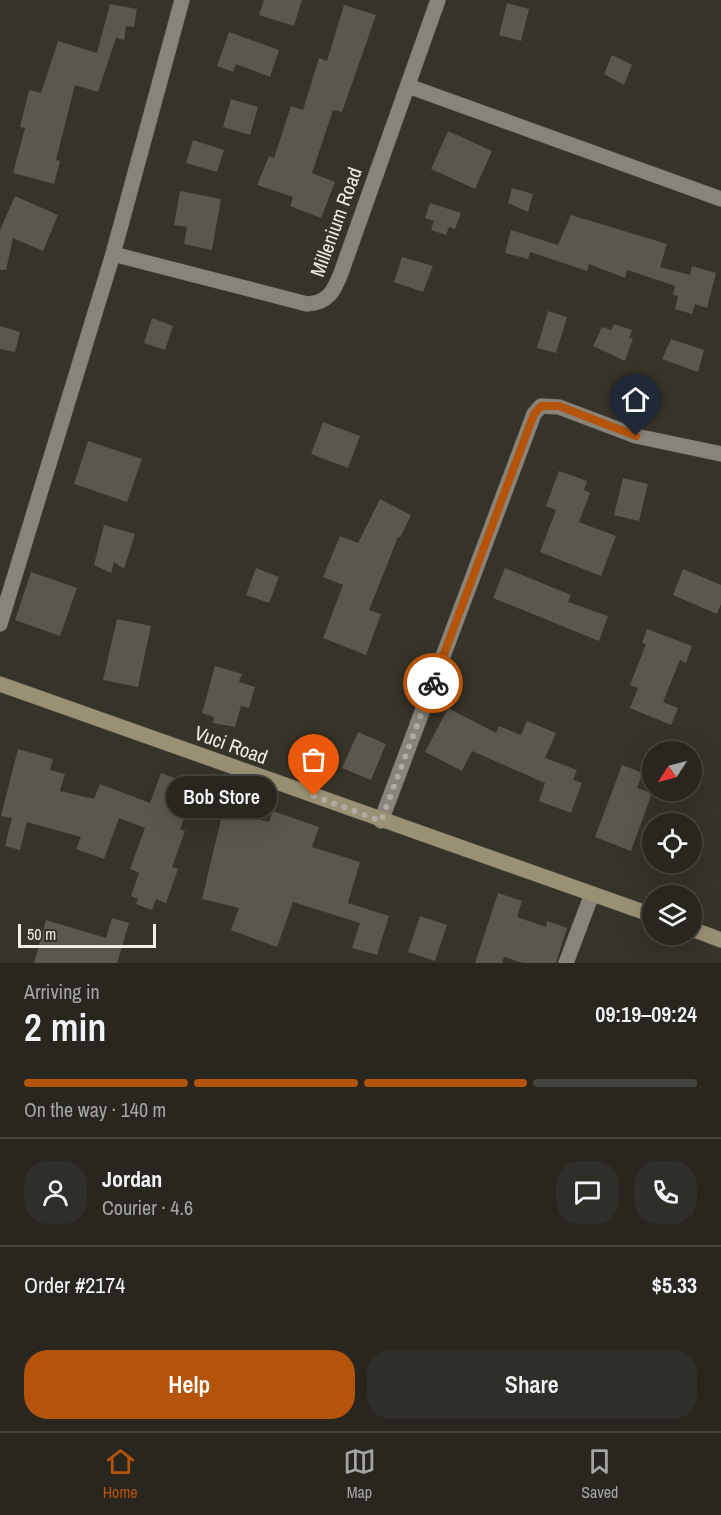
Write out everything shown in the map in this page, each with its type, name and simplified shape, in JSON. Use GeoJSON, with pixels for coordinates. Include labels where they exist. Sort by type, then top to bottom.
{"type":"FeatureCollection","features":[{"type":"Feature","properties":{"kind":"main road","name":"Vuci Road"},"geometry":{"type":"LineString","coordinates":[[0,684],[381,821],[642,912]]}},
{"type":"Feature","properties":{"kind":"main road"},"geometry":{"type":"LineString","coordinates":[[702,933],[721,940]]}},
{"type":"Feature","properties":{"kind":"street"},"geometry":{"type":"LineString","coordinates":[[0,624],[113,254],[182,0]]}},
{"type":"Feature","properties":{"kind":"street"},"geometry":{"type":"LineString","coordinates":[[438,0],[408,86],[721,199]]}},
{"type":"Feature","properties":{"kind":"street","name":"Millenium Road"},"geometry":{"type":"LineString","coordinates":[[113,254],[307,304],[319,304],[334,291],[342,273],[408,86]]}},
{"type":"Feature","properties":{"kind":"street"},"geometry":{"type":"LineString","coordinates":[[381,821],[534,414],[541,406],[559,406],[636,436],[721,454]]}},
{"type":"Feature","properties":{"kind":"street"},"geometry":{"type":"LineString","coordinates":[[566,963],[592,894]]}},
{"type":"Feature","properties":{"kind":"building"},"geometry":{"type":"Polygon","coordinates":[[[264,0],[302,0],[294,26],[259,15],[264,0]]]}},
{"type":"Feature","properties":{"kind":"building"},"geometry":{"type":"Polygon","coordinates":[[[507,3],[529,9],[521,41],[499,35],[507,3]]]}},
{"type":"Feature","properties":{"kind":"building"},"geometry":{"type":"Polygon","coordinates":[[[110,4],[137,9],[134,27],[126,26],[124,40],[116,38],[98,92],[75,85],[56,160],[60,161],[54,184],[13,173],[25,128],[20,127],[29,90],[41,93],[58,41],[97,53],[110,4]]]}},
{"type":"Feature","properties":{"kind":"building"},"geometry":{"type":"Polygon","coordinates":[[[344,5],[376,15],[342,112],[333,110],[312,173],[335,182],[321,218],[290,206],[293,197],[257,185],[269,156],[274,158],[291,106],[303,110],[319,58],[327,61],[344,5]]]}},
{"type":"Feature","properties":{"kind":"building"},"geometry":{"type":"Polygon","coordinates":[[[229,32],[279,50],[270,77],[236,64],[233,72],[217,66],[229,32]]]}},
{"type":"Feature","properties":{"kind":"building"},"geometry":{"type":"Polygon","coordinates":[[[612,55],[632,65],[624,85],[604,74],[612,55]]]}},
{"type":"Feature","properties":{"kind":"building"},"geometry":{"type":"Polygon","coordinates":[[[231,99],[258,107],[250,135],[223,127],[231,99]]]}},
{"type":"Feature","properties":{"kind":"building"},"geometry":{"type":"Polygon","coordinates":[[[448,131],[492,151],[475,189],[431,169],[448,131]]]}},
{"type":"Feature","properties":{"kind":"building"},"geometry":{"type":"Polygon","coordinates":[[[193,140],[224,150],[217,172],[186,163],[193,140]]]}},
{"type":"Feature","properties":{"kind":"building"},"geometry":{"type":"Polygon","coordinates":[[[512,188],[533,194],[528,212],[508,203],[512,188]]]}},
{"type":"Feature","properties":{"kind":"building"},"geometry":{"type":"Polygon","coordinates":[[[180,191],[221,199],[212,250],[184,244],[187,227],[174,225],[180,191]]]}},
{"type":"Feature","properties":{"kind":"building"},"geometry":{"type":"Polygon","coordinates":[[[15,196],[58,215],[43,251],[13,238],[6,270],[0,270],[0,230],[15,196]]]}},
{"type":"Feature","properties":{"kind":"building"},"geometry":{"type":"Polygon","coordinates":[[[430,203],[461,213],[455,229],[449,227],[446,235],[431,230],[434,221],[425,218],[430,203]]]}},
{"type":"Feature","properties":{"kind":"building"},"geometry":{"type":"Polygon","coordinates":[[[571,215],[667,244],[660,267],[690,275],[692,266],[716,273],[707,308],[695,304],[692,314],[675,309],[678,296],[673,295],[675,286],[627,270],[625,278],[589,264],[587,271],[530,252],[528,259],[505,253],[511,230],[558,245],[571,215]]]}},
{"type":"Feature","properties":{"kind":"building"},"geometry":{"type":"Polygon","coordinates":[[[402,257],[433,266],[423,292],[394,282],[402,257]]]}},
{"type":"Feature","properties":{"kind":"building"},"geometry":{"type":"Polygon","coordinates":[[[548,311],[567,317],[556,353],[537,348],[548,311]]]}},
{"type":"Feature","properties":{"kind":"building"},"geometry":{"type":"Polygon","coordinates":[[[152,318],[173,326],[165,350],[144,343],[152,318]]]}},
{"type":"Feature","properties":{"kind":"building"},"geometry":{"type":"Polygon","coordinates":[[[614,324],[632,330],[629,338],[633,338],[625,361],[593,346],[602,327],[611,330],[614,324]]]}},
{"type":"Feature","properties":{"kind":"building"},"geometry":{"type":"Polygon","coordinates":[[[0,326],[20,332],[15,352],[0,349],[0,326]]]}},
{"type":"Feature","properties":{"kind":"building"},"geometry":{"type":"Polygon","coordinates":[[[671,339],[704,350],[698,372],[662,359],[671,339]]]}},
{"type":"Feature","properties":{"kind":"building"},"geometry":{"type":"Polygon","coordinates":[[[323,422],[360,436],[348,468],[311,454],[323,422]]]}},
{"type":"Feature","properties":{"kind":"building"},"geometry":{"type":"Polygon","coordinates":[[[88,441],[142,459],[127,502],[74,484],[88,441]]]}},
{"type":"Feature","properties":{"kind":"building"},"geometry":{"type":"Polygon","coordinates":[[[559,471],[587,481],[584,490],[590,493],[579,522],[616,536],[601,576],[540,552],[556,510],[546,506],[559,471]]]}},
{"type":"Feature","properties":{"kind":"building"},"geometry":{"type":"Polygon","coordinates":[[[623,478],[648,484],[639,521],[614,515],[623,478]]]}},
{"type":"Feature","properties":{"kind":"building"},"geometry":{"type":"Polygon","coordinates":[[[380,499],[411,515],[400,538],[398,537],[369,610],[381,614],[366,655],[323,638],[343,585],[323,577],[340,536],[358,543],[380,499]]]}},
{"type":"Feature","properties":{"kind":"building"},"geometry":{"type":"Polygon","coordinates":[[[104,525],[135,534],[124,569],[114,562],[111,573],[94,565],[104,525]]]}},
{"type":"Feature","properties":{"kind":"building"},"geometry":{"type":"Polygon","coordinates":[[[256,568],[279,577],[269,603],[246,595],[256,568]]]}},
{"type":"Feature","properties":{"kind":"building"},"geometry":{"type":"Polygon","coordinates":[[[505,568],[571,595],[568,602],[608,616],[599,641],[493,598],[505,568]]]}},
{"type":"Feature","properties":{"kind":"building"},"geometry":{"type":"Polygon","coordinates":[[[683,569],[721,585],[721,604],[717,614],[673,595],[683,569]]]}},
{"type":"Feature","properties":{"kind":"building"},"geometry":{"type":"Polygon","coordinates":[[[31,572],[77,588],[60,636],[15,620],[31,572]]]}},
{"type":"Feature","properties":{"kind":"building"},"geometry":{"type":"Polygon","coordinates":[[[117,619],[151,626],[138,687],[103,680],[117,619]]]}},
{"type":"Feature","properties":{"kind":"building"},"geometry":{"type":"Polygon","coordinates":[[[647,629],[692,646],[686,663],[680,660],[663,702],[678,708],[671,725],[630,708],[638,688],[630,685],[646,644],[642,643],[647,629]]]}},
{"type":"Feature","properties":{"kind":"building"},"geometry":{"type":"Polygon","coordinates":[[[215,666],[242,674],[239,682],[255,687],[249,708],[241,706],[235,727],[213,723],[214,717],[202,713],[215,666]]]}},
{"type":"Feature","properties":{"kind":"building"},"geometry":{"type":"Polygon","coordinates":[[[448,708],[496,733],[499,726],[521,735],[527,721],[556,733],[545,758],[577,770],[573,780],[582,783],[571,813],[539,801],[545,783],[472,751],[462,771],[425,752],[448,708]]]}},
{"type":"Feature","properties":{"kind":"building"},"geometry":{"type":"Polygon","coordinates":[[[358,732],[386,744],[371,780],[342,768],[358,732]]]}},
{"type":"Feature","properties":{"kind":"building"},"geometry":{"type":"Polygon","coordinates":[[[18,749],[53,759],[50,770],[65,774],[60,791],[94,799],[100,784],[150,803],[161,773],[196,786],[180,829],[185,831],[172,867],[178,869],[166,903],[156,899],[152,910],[136,904],[138,899],[131,896],[139,873],[130,869],[145,828],[119,818],[104,859],[76,849],[81,837],[27,822],[20,850],[5,846],[12,818],[1,816],[18,749]]]}},
{"type":"Feature","properties":{"kind":"building"},"geometry":{"type":"Polygon","coordinates":[[[622,765],[642,773],[637,788],[642,790],[642,801],[649,801],[645,813],[642,813],[642,821],[631,851],[595,837],[622,765]]]}},
{"type":"Feature","properties":{"kind":"building"},"geometry":{"type":"Polygon","coordinates":[[[223,811],[269,822],[273,811],[319,827],[312,847],[360,862],[348,903],[389,916],[377,955],[352,948],[360,923],[293,902],[277,947],[231,930],[239,908],[202,899],[223,811]]]}},
{"type":"Feature","properties":{"kind":"building"},"geometry":{"type":"Polygon","coordinates":[[[498,893],[522,901],[517,917],[546,927],[547,921],[567,928],[556,963],[523,963],[504,957],[502,963],[475,963],[498,893]]]}},
{"type":"Feature","properties":{"kind":"building"},"geometry":{"type":"Polygon","coordinates":[[[420,916],[447,925],[435,961],[408,952],[420,916]]]}},
{"type":"Feature","properties":{"kind":"building"},"geometry":{"type":"Polygon","coordinates":[[[112,918],[129,923],[117,963],[34,963],[46,920],[106,938],[112,918]]]}},
{"type":"Feature","properties":{"kind":"way so far"},"geometry":{"type":"LineString","coordinates":[[314,796],[381,821],[433,683]]}},
{"type":"Feature","properties":{"kind":"place","name":"Bob Store"},"geometry":{"type":"Point","coordinates":[314,796]}},
{"type":"Feature","properties":{"kind":"route"},"geometry":{"type":"LineString","coordinates":[[433,683],[534,414],[541,406],[559,406],[636,436]]}}]}
